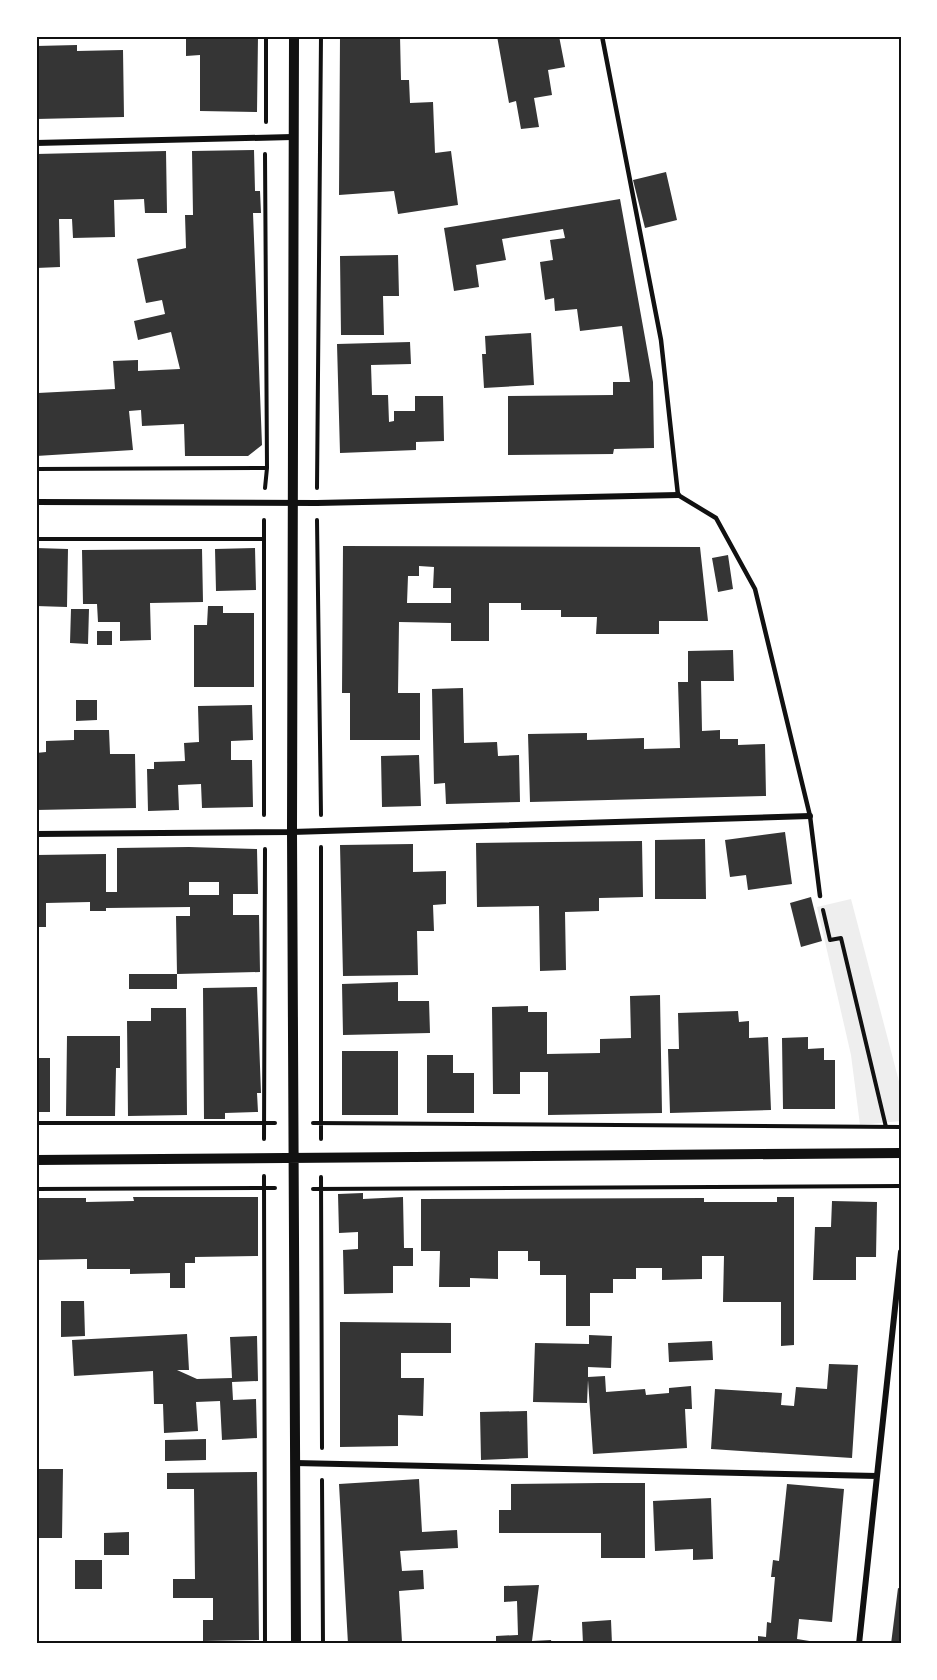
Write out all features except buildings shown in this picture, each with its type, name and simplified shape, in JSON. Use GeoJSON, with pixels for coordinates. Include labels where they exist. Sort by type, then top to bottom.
{"type":"FeatureCollection","features":[{"type":"Feature","properties":{"kind":"street"},"geometry":{"type":"LineString","coordinates":[[294,36],[292,137],[295,502],[292,832],[296,1644]]}},
{"type":"Feature","properties":{"kind":"street"},"geometry":{"type":"LineString","coordinates":[[36,143],[292,137]]}},
{"type":"Feature","properties":{"kind":"street"},"geometry":{"type":"LineString","coordinates":[[36,502],[295,502],[678,495]]}},
{"type":"Feature","properties":{"kind":"street"},"geometry":{"type":"LineString","coordinates":[[36,834],[292,832],[810,816]]}},
{"type":"Feature","properties":{"kind":"street"},"geometry":{"type":"LineString","coordinates":[[36,1160],[901,1153]]}},
{"type":"Feature","properties":{"kind":"street"},"geometry":{"type":"LineString","coordinates":[[859,1644],[901,1252]]}},
{"type":"Feature","properties":{"kind":"street"},"geometry":{"type":"LineString","coordinates":[[295,1463],[877,1476]]}},
{"type":"Feature","properties":{"kind":"lane"},"geometry":{"type":"LineString","coordinates":[[603,36],[662,340],[678,495],[716,518],[754,589],[810,816],[820,896]]}},
{"type":"Feature","properties":{"kind":"path"},"geometry":{"type":"LineString","coordinates":[[36,469],[267,468]]}},
{"type":"Feature","properties":{"kind":"path"},"geometry":{"type":"LineString","coordinates":[[36,539],[264,539]]}},
{"type":"Feature","properties":{"kind":"path"},"geometry":{"type":"LineString","coordinates":[[820,896],[831,940],[840,938],[886,1127]]}},
{"type":"Feature","properties":{"kind":"path"},"geometry":{"type":"LineString","coordinates":[[36,1123],[901,1127]]}},
{"type":"Feature","properties":{"kind":"path"},"geometry":{"type":"LineString","coordinates":[[36,1189],[901,1186]]}},
{"type":"Feature","properties":{"kind":"shaded area"},"geometry":{"type":"Polygon","coordinates":[[[851,899],[901,1089],[901,1121],[860,1125],[851,1055],[817,907],[851,899]]]}}]}
